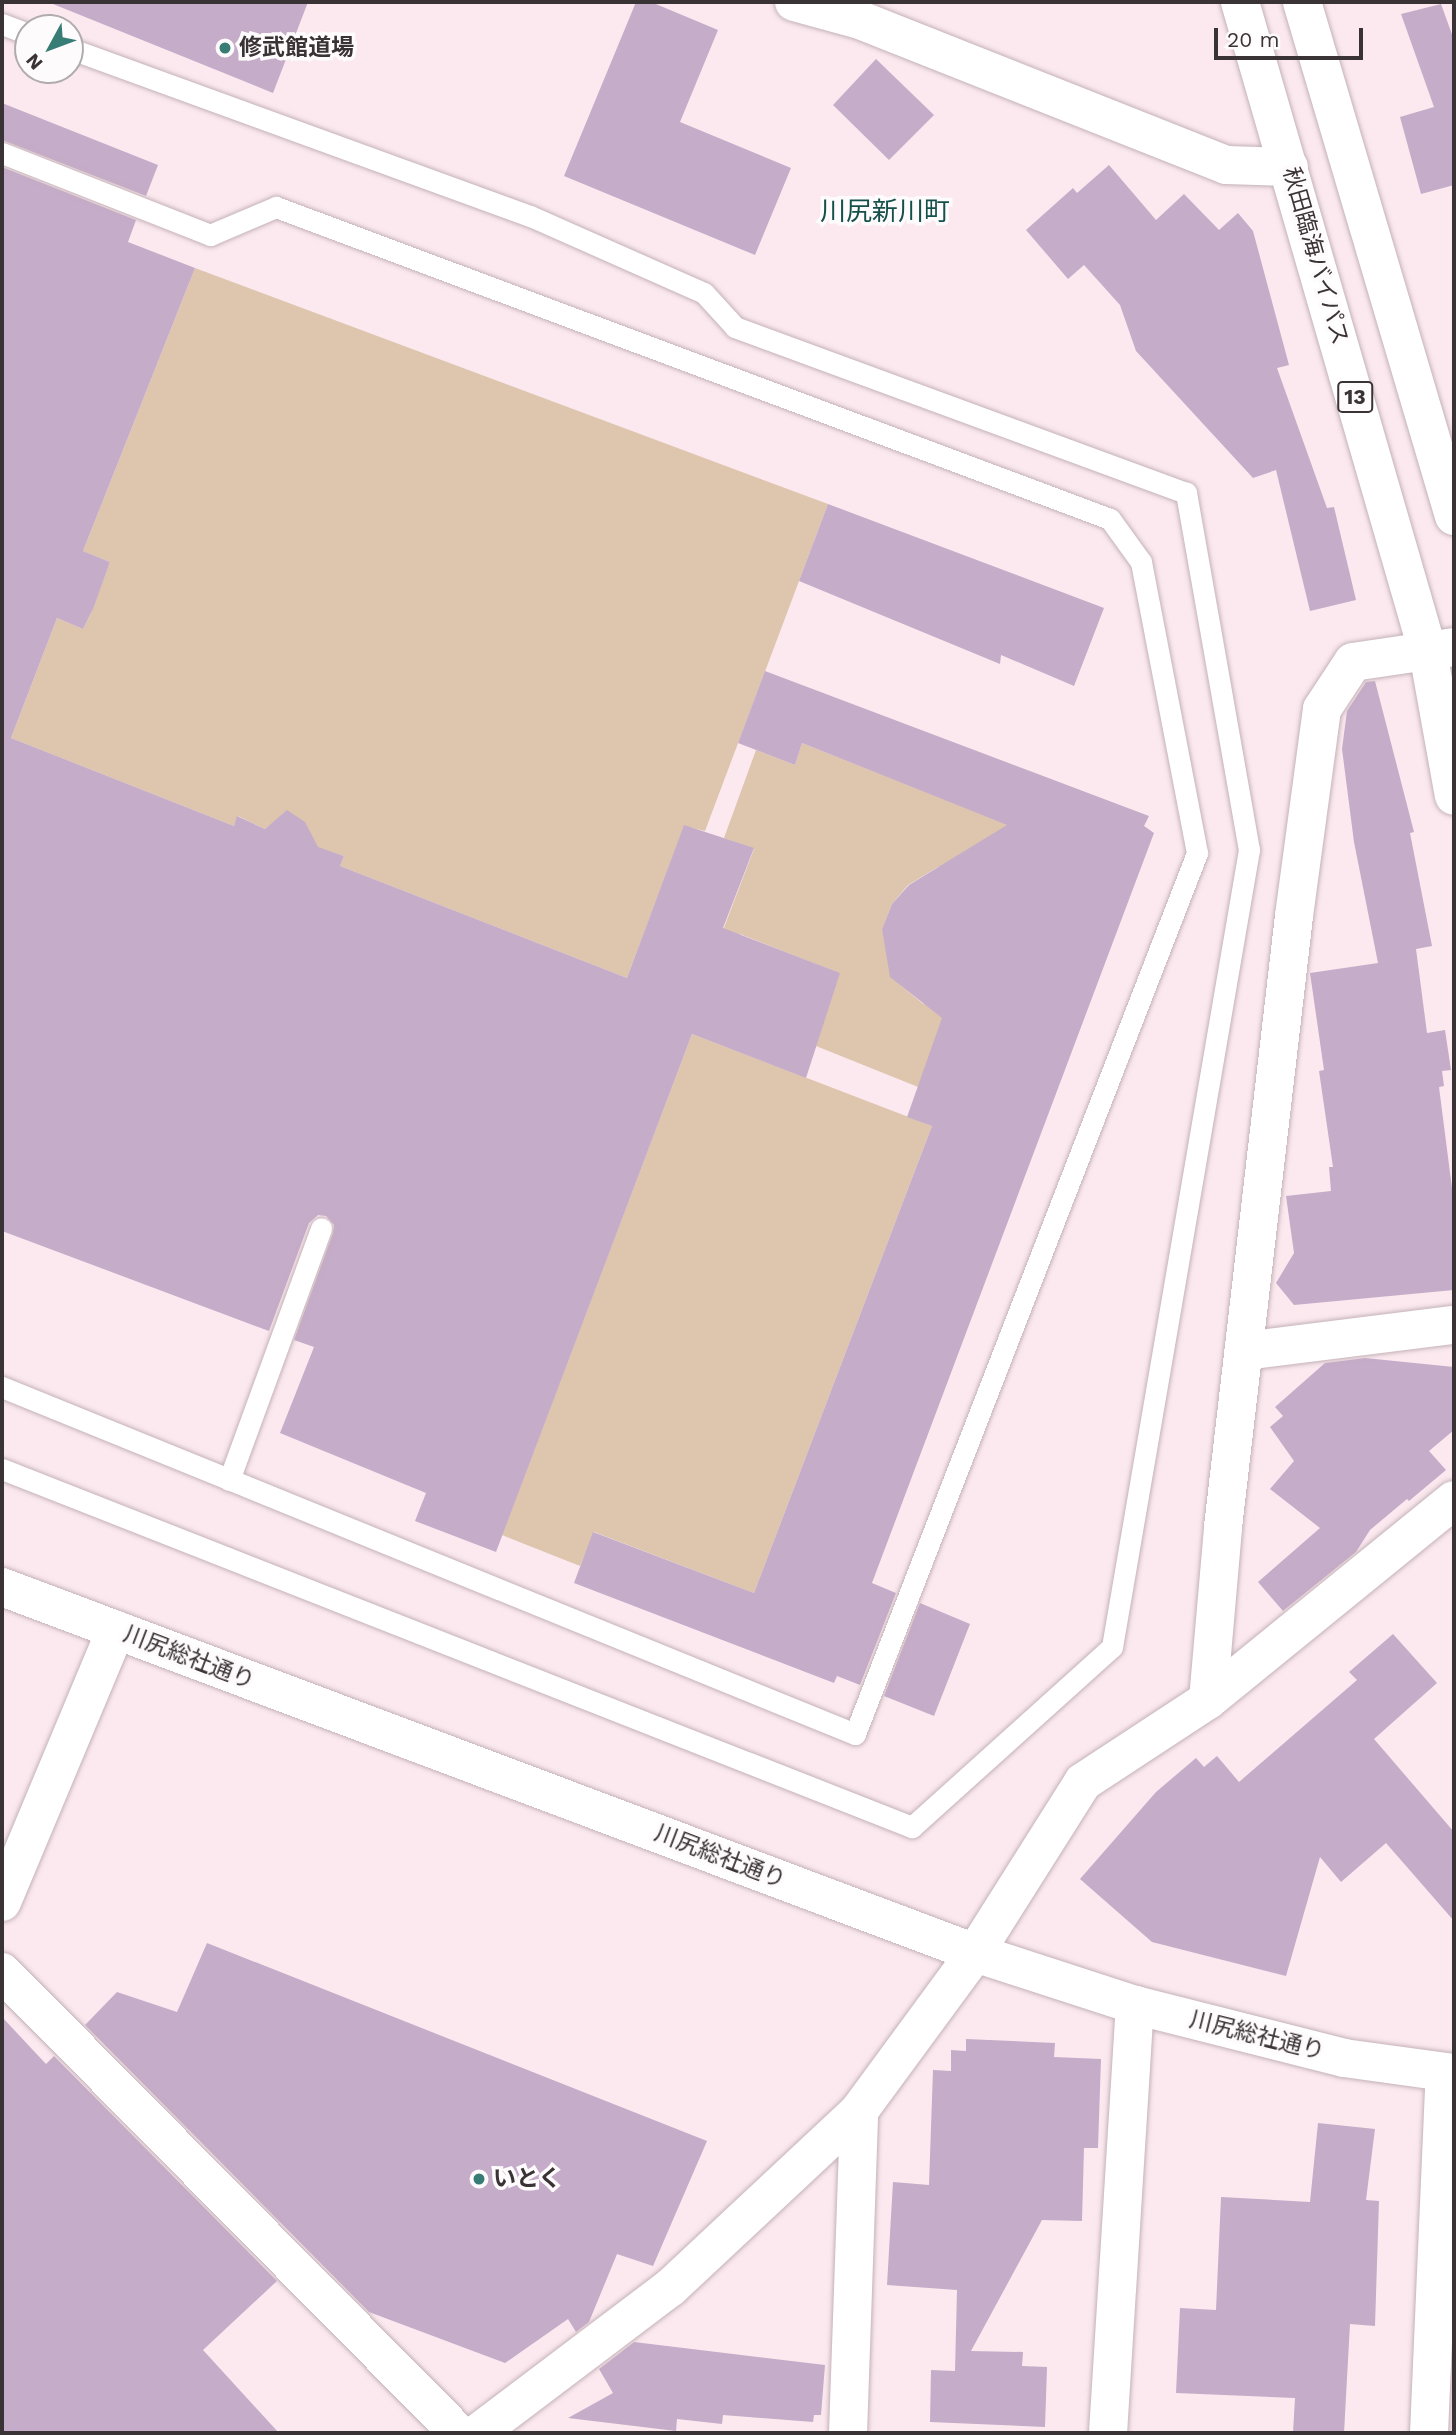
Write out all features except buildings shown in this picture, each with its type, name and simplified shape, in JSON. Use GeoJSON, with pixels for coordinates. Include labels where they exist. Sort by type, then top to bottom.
{"type":"FeatureCollection","features":[{"type":"Feature","properties":{"kind":"main road"},"geometry":{"type":"LineString","coordinates":[[794,2],[860,20],[1226,165],[1289,167]]}},
{"type":"Feature","properties":{"kind":"main road","name":"秋田臨海バイパス"},"geometry":{"type":"LineString","coordinates":[[1240,2],[1441,650],[1454,796]]}},
{"type":"Feature","properties":{"kind":"main road"},"geometry":{"type":"LineString","coordinates":[[1302,2],[1454,516]]}},
{"type":"Feature","properties":{"kind":"main road"},"geometry":{"type":"LineString","coordinates":[[1208,1700],[1223,1527],[1322,709],[1353,662],[1441,650]]}},
{"type":"Feature","properties":{"kind":"main road"},"geometry":{"type":"LineString","coordinates":[[1244,1351],[1454,1325]]}},
{"type":"Feature","properties":{"kind":"main road"},"geometry":{"type":"LineString","coordinates":[[478,2433],[670,2288],[859,2111],[975,1953],[1083,1782],[1208,1700],[1454,1500]]}},
{"type":"Feature","properties":{"kind":"main road","name":"川尻総社通り"},"geometry":{"type":"LineString","coordinates":[[2,1587],[975,1953],[1135,2004],[1344,2058],[1450,2072]]}},
{"type":"Feature","properties":{"kind":"main road"},"geometry":{"type":"LineString","coordinates":[[2,1902],[116,1630]]}},
{"type":"Feature","properties":{"kind":"main road"},"geometry":{"type":"LineString","coordinates":[[2,1972],[458,2433]]}},
{"type":"Feature","properties":{"kind":"main road"},"geometry":{"type":"LineString","coordinates":[[1108,2433],[1135,2004]]}},
{"type":"Feature","properties":{"kind":"main road"},"geometry":{"type":"LineString","coordinates":[[1429,2433],[1450,2072]]}},
{"type":"Feature","properties":{"kind":"main road"},"geometry":{"type":"LineString","coordinates":[[848,2433],[859,2111]]}},
{"type":"Feature","properties":{"kind":"lane"},"geometry":{"type":"LineString","coordinates":[[2,1469],[912,1827],[1112,1647],[1249,850],[1186,493],[735,327],[704,293],[530,216],[84,54]]}},
{"type":"Feature","properties":{"kind":"lane"},"geometry":{"type":"LineString","coordinates":[[2,153],[210,235],[276,207],[1110,519],[1141,562],[1197,853],[855,1734],[2,1387]]}},
{"type":"Feature","properties":{"kind":"lane"},"geometry":{"type":"LineString","coordinates":[[229,1480],[321,1228]]}},
{"type":"Feature","properties":{"kind":"shaded area"},"geometry":{"type":"Polygon","coordinates":[[[195,268],[828,504],[705,831],[684,826],[627,978],[340,866],[344,856],[309,845],[281,816],[265,829],[238,816],[234,826],[11,738],[57,618],[83,629],[91,613],[110,562],[83,551],[195,268]]]}},
{"type":"Feature","properties":{"kind":"shaded area"},"geometry":{"type":"Polygon","coordinates":[[[802,743],[1056,844],[962,865],[938,867],[908,885],[892,904],[882,929],[898,983],[922,1003],[944,1014],[958,1103],[816,1046],[839,973],[740,934],[714,1006],[697,998],[754,849],[724,838],[756,750],[795,765],[802,743]]]}},
{"type":"Feature","properties":{"kind":"shaded area"},"geometry":{"type":"Polygon","coordinates":[[[692,1034],[932,1126],[754,1593],[594,1532],[580,1566],[502,1535],[692,1034]]]}},
{"type":"Feature","properties":{"kind":"place","name":"修武館道場"},"geometry":{"type":"Point","coordinates":[225,48]}},
{"type":"Feature","properties":{"kind":"place","name":"いとく"},"geometry":{"type":"Point","coordinates":[479,2179]}},
{"type":"Feature","properties":{"kind":"district","name":"川尻新川町"},"geometry":{"type":"Point","coordinates":[885,212]}}]}
